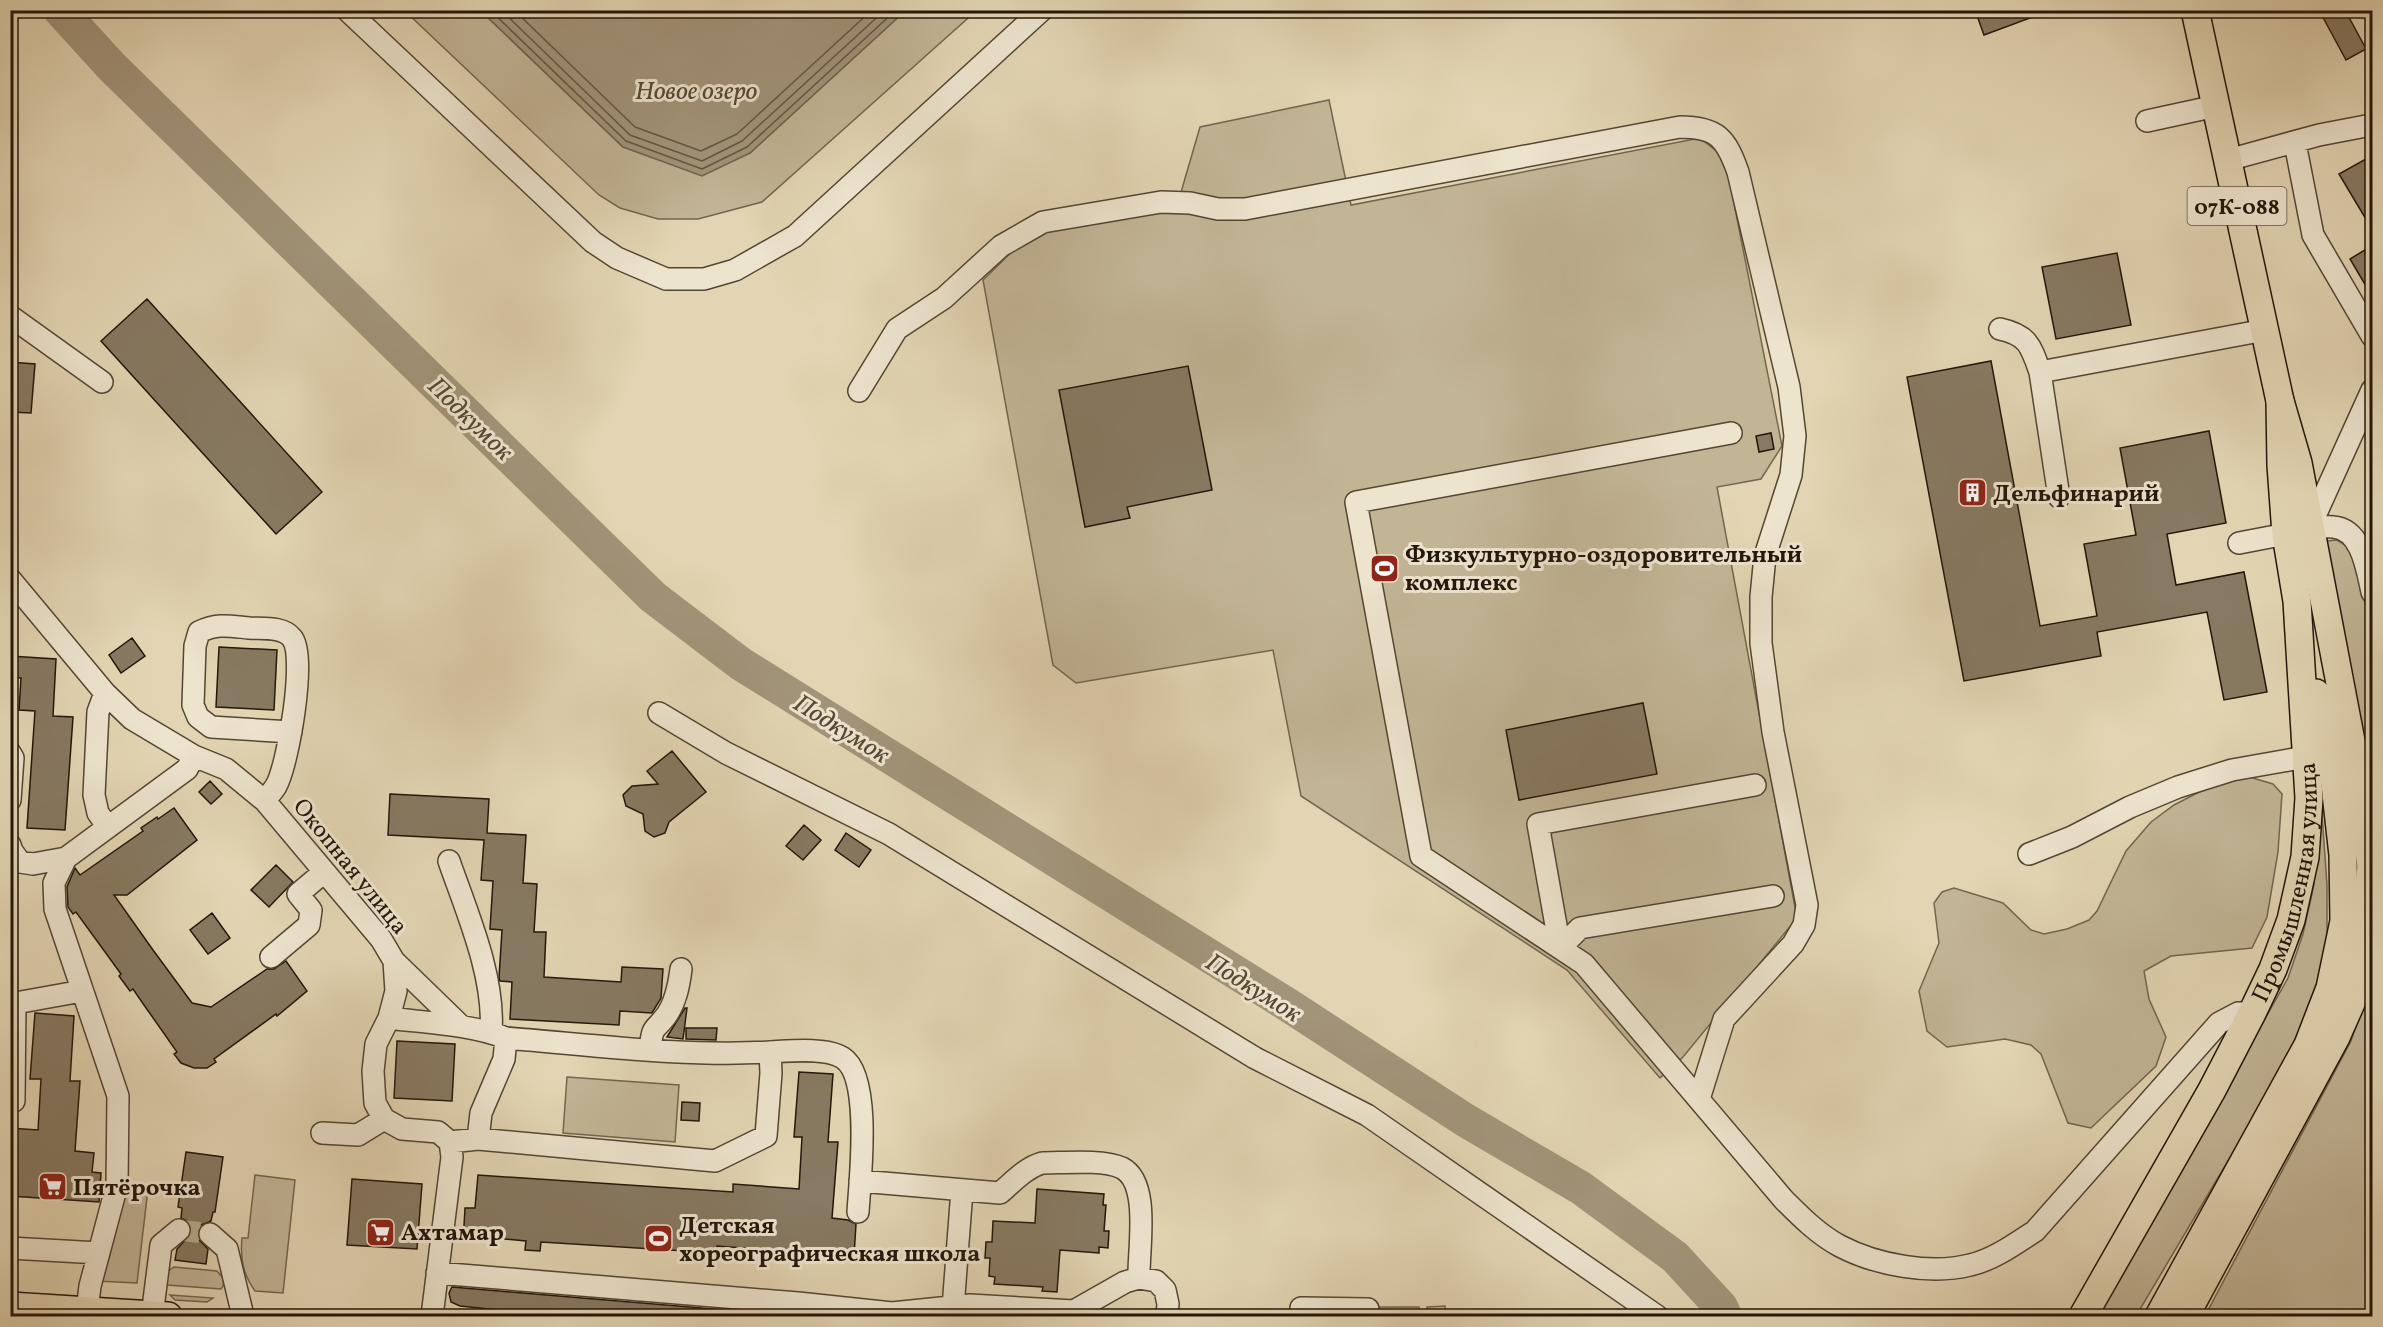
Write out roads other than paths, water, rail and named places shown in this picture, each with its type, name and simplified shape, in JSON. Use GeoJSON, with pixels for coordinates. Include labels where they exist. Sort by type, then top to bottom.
{"type":"FeatureCollection","features":[{"type":"Feature","properties":{"kind":"main road","name":"Промышленная улица"},"geometry":{"type":"LineString","coordinates":[[2185,1317],[2336,1037],[2351,1003],[2362,961],[2372,869],[2356,772],[2281,465],[2280,401],[2195,10]]}},
{"type":"Feature","properties":{"kind":"main road","name":"Промышленная улица"},"geometry":{"type":"LineString","coordinates":[[2083,1317],[2212,1090],[2273,969],[2291,920],[2305,857],[2309,798],[2297,601],[2298,531]]}},
{"type":"Feature","properties":{"kind":"main road"},"geometry":{"type":"LineString","coordinates":[[2159,1317],[2308,1045],[2330,988],[2344,921],[2343,855],[2335,784],[2297,601]]}},
{"type":"Feature","properties":{"kind":"main road"},"geometry":{"type":"LineString","coordinates":[[20,1309],[168,1317]]}},
{"type":"Feature","properties":{"kind":"street"},"geometry":{"type":"LineString","coordinates":[[346,10],[593,242],[617,258],[666,279],[704,279],[735,270],[795,236],[1042,10]]}},
{"type":"Feature","properties":{"kind":"street"},"geometry":{"type":"LineString","coordinates":[[2147,121],[2216,106]]}},
{"type":"Feature","properties":{"kind":"street"},"geometry":{"type":"LineString","coordinates":[[2228,160],[2366,126]]}},
{"type":"Feature","properties":{"kind":"street"},"geometry":{"type":"LineString","coordinates":[[860,390],[897,329],[944,298],[1001,246],[1043,222],[1161,202],[1190,203],[1218,209],[1245,209],[1680,127],[1701,127],[1719,137],[1731,152],[1738,172],[1789,387],[1795,435],[1791,475],[1766,556],[1761,597],[1761,643],[1773,732],[1808,905],[1804,925],[1793,944],[1724,1019],[1699,1099]]}},
{"type":"Feature","properties":{"kind":"street"},"geometry":{"type":"LineString","coordinates":[[2295,142],[2313,235],[2373,336]]}},
{"type":"Feature","properties":{"kind":"street"},"geometry":{"type":"LineString","coordinates":[[10,316],[102,382]]}},
{"type":"Feature","properties":{"kind":"street"},"geometry":{"type":"LineString","coordinates":[[2000,329],[2018,333],[2032,350],[2040,372],[2059,497]]}},
{"type":"Feature","properties":{"kind":"street"},"geometry":{"type":"LineString","coordinates":[[2040,372],[2265,330]]}},
{"type":"Feature","properties":{"kind":"street"},"geometry":{"type":"LineString","coordinates":[[2298,531],[2373,390]]}},
{"type":"Feature","properties":{"kind":"street"},"geometry":{"type":"LineString","coordinates":[[1731,433],[1356,502],[1422,856],[1584,964],[1784,1200],[1810,1225],[1840,1246],[1899,1266],[1934,1268],[1971,1265],[2006,1250],[2035,1231],[2219,1023],[2238,1013],[2252,1013]]}},
{"type":"Feature","properties":{"kind":"street"},"geometry":{"type":"LineString","coordinates":[[2239,543],[2334,526],[2348,533],[2361,548],[2373,592]]}},
{"type":"Feature","properties":{"kind":"street","name":"Окопная улица"},"geometry":{"type":"LineString","coordinates":[[10,579],[105,693],[132,718],[194,756],[226,769],[265,801],[381,939],[394,961],[396,991],[389,1018],[376,1044],[373,1071],[375,1103],[384,1119]]}},
{"type":"Feature","properties":{"kind":"street"},"geometry":{"type":"LineString","coordinates":[[265,801],[277,785],[291,732],[295,716],[298,653],[293,638],[282,630],[212,625],[199,632],[195,646],[193,705],[198,717],[211,727],[291,732]]}},
{"type":"Feature","properties":{"kind":"street"},"geometry":{"type":"LineString","coordinates":[[105,693],[98,712],[94,795],[98,813],[107,826]]}},
{"type":"Feature","properties":{"kind":"street"},"geometry":{"type":"LineString","coordinates":[[658,713],[726,753],[889,834],[1255,1058],[1367,1115],[1657,1317]]}},
{"type":"Feature","properties":{"kind":"street"},"geometry":{"type":"LineString","coordinates":[[10,753],[13,758],[10,800]]}},
{"type":"Feature","properties":{"kind":"street"},"geometry":{"type":"LineString","coordinates":[[87,1311],[88,1297],[117,1185],[118,1096],[55,909],[54,883],[66,858],[187,769],[194,756]]}},
{"type":"Feature","properties":{"kind":"street"},"geometry":{"type":"LineString","coordinates":[[2029,854],[2072,837],[2130,807],[2178,787],[2232,770],[2306,757]]}},
{"type":"Feature","properties":{"kind":"street"},"geometry":{"type":"LineString","coordinates":[[1560,948],[1538,824],[1755,785]]}},
{"type":"Feature","properties":{"kind":"street"},"geometry":{"type":"LineString","coordinates":[[10,845],[20,862],[33,864],[66,858]]}},
{"type":"Feature","properties":{"kind":"street"},"geometry":{"type":"LineString","coordinates":[[449,861],[478,944],[504,1059],[481,1113],[478,1139]]}},
{"type":"Feature","properties":{"kind":"street"},"geometry":{"type":"LineString","coordinates":[[271,957],[309,925],[311,910],[298,894],[324,872]]}},
{"type":"Feature","properties":{"kind":"street"},"geometry":{"type":"LineString","coordinates":[[1560,948],[1580,928],[1773,896]]}},
{"type":"Feature","properties":{"kind":"street"},"geometry":{"type":"LineString","coordinates":[[394,961],[461,1026]]}},
{"type":"Feature","properties":{"kind":"street"},"geometry":{"type":"LineString","coordinates":[[650,1049],[652,1030],[667,1015],[678,992],[681,969]]}},
{"type":"Feature","properties":{"kind":"street"},"geometry":{"type":"LineString","coordinates":[[10,1102],[14,1101],[13,1004],[82,990]]}},
{"type":"Feature","properties":{"kind":"street"},"geometry":{"type":"LineString","coordinates":[[389,1018],[461,1026],[499,1035],[650,1049],[727,1055],[828,1052],[843,1058],[853,1071],[862,1106],[858,1212]]}},
{"type":"Feature","properties":{"kind":"street"},"geometry":{"type":"LineString","coordinates":[[450,1142],[478,1139],[716,1161],[766,1136],[771,1073],[770,1052]]}},
{"type":"Feature","properties":{"kind":"street"},"geometry":{"type":"LineString","coordinates":[[322,1133],[358,1135],[384,1119],[402,1129],[438,1132],[450,1142],[452,1157],[432,1317]]}},
{"type":"Feature","properties":{"kind":"street"},"geometry":{"type":"LineString","coordinates":[[860,1181],[1000,1193],[1025,1171],[1042,1163],[1106,1164],[1122,1168],[1134,1178],[1141,1196],[1139,1278]]}},
{"type":"Feature","properties":{"kind":"street"},"geometry":{"type":"LineString","coordinates":[[953,1308],[962,1190]]}},
{"type":"Feature","properties":{"kind":"street"},"geometry":{"type":"LineString","coordinates":[[152,1316],[161,1245],[179,1230]]}},
{"type":"Feature","properties":{"kind":"street"},"geometry":{"type":"LineString","coordinates":[[210,1234],[226,1249],[243,1317]]}},
{"type":"Feature","properties":{"kind":"street"},"geometry":{"type":"LineString","coordinates":[[10,1248],[99,1253]]}},
{"type":"Feature","properties":{"kind":"street"},"geometry":{"type":"LineString","coordinates":[[437,1274],[798,1310],[892,1313],[970,1305],[1074,1311],[1125,1282],[1139,1278],[1156,1281],[1165,1290],[1168,1304],[1167,1317]]}},
{"type":"Feature","properties":{"kind":"street"},"geometry":{"type":"LineString","coordinates":[[1301,1317],[1301,1308],[1368,1309],[1368,1317]]}},
{"type":"Feature","properties":{"kind":"water","name":"Новое озеро"},"geometry":{"type":"Polygon","coordinates":[[[481,11],[905,11],[750,153],[702,176],[623,147],[481,11]]]}},
{"type":"Feature","properties":{"kind":"waterway","name":"Подкумок"},"geometry":{"type":"LineString","coordinates":[[60,10],[112,67],[653,597],[741,664],[1288,1005],[1465,1120],[1581,1188],[1675,1257],[1721,1307],[1725,1316]]}},
{"type":"Feature","properties":{"kind":"tunnel"},"geometry":{"type":"LineString","coordinates":[[179,1230],[210,1234]]}},
{"type":"Feature","properties":{"kind":"place","name":"Дельфинарий"},"geometry":{"type":"Point","coordinates":[1972,493]}},
{"type":"Feature","properties":{"kind":"place","name":"Физкультурно-оздоровительный комплекс"},"geometry":{"type":"Point","coordinates":[1384,568]}},
{"type":"Feature","properties":{"kind":"place","name":"Пятёрочка"},"geometry":{"type":"Point","coordinates":[52,1187]}},
{"type":"Feature","properties":{"kind":"place","name":"Ахтамар"},"geometry":{"type":"Point","coordinates":[380,1232]}},
{"type":"Feature","properties":{"kind":"place","name":"Детская хореографическая школа"},"geometry":{"type":"Point","coordinates":[658,1239]}}]}
